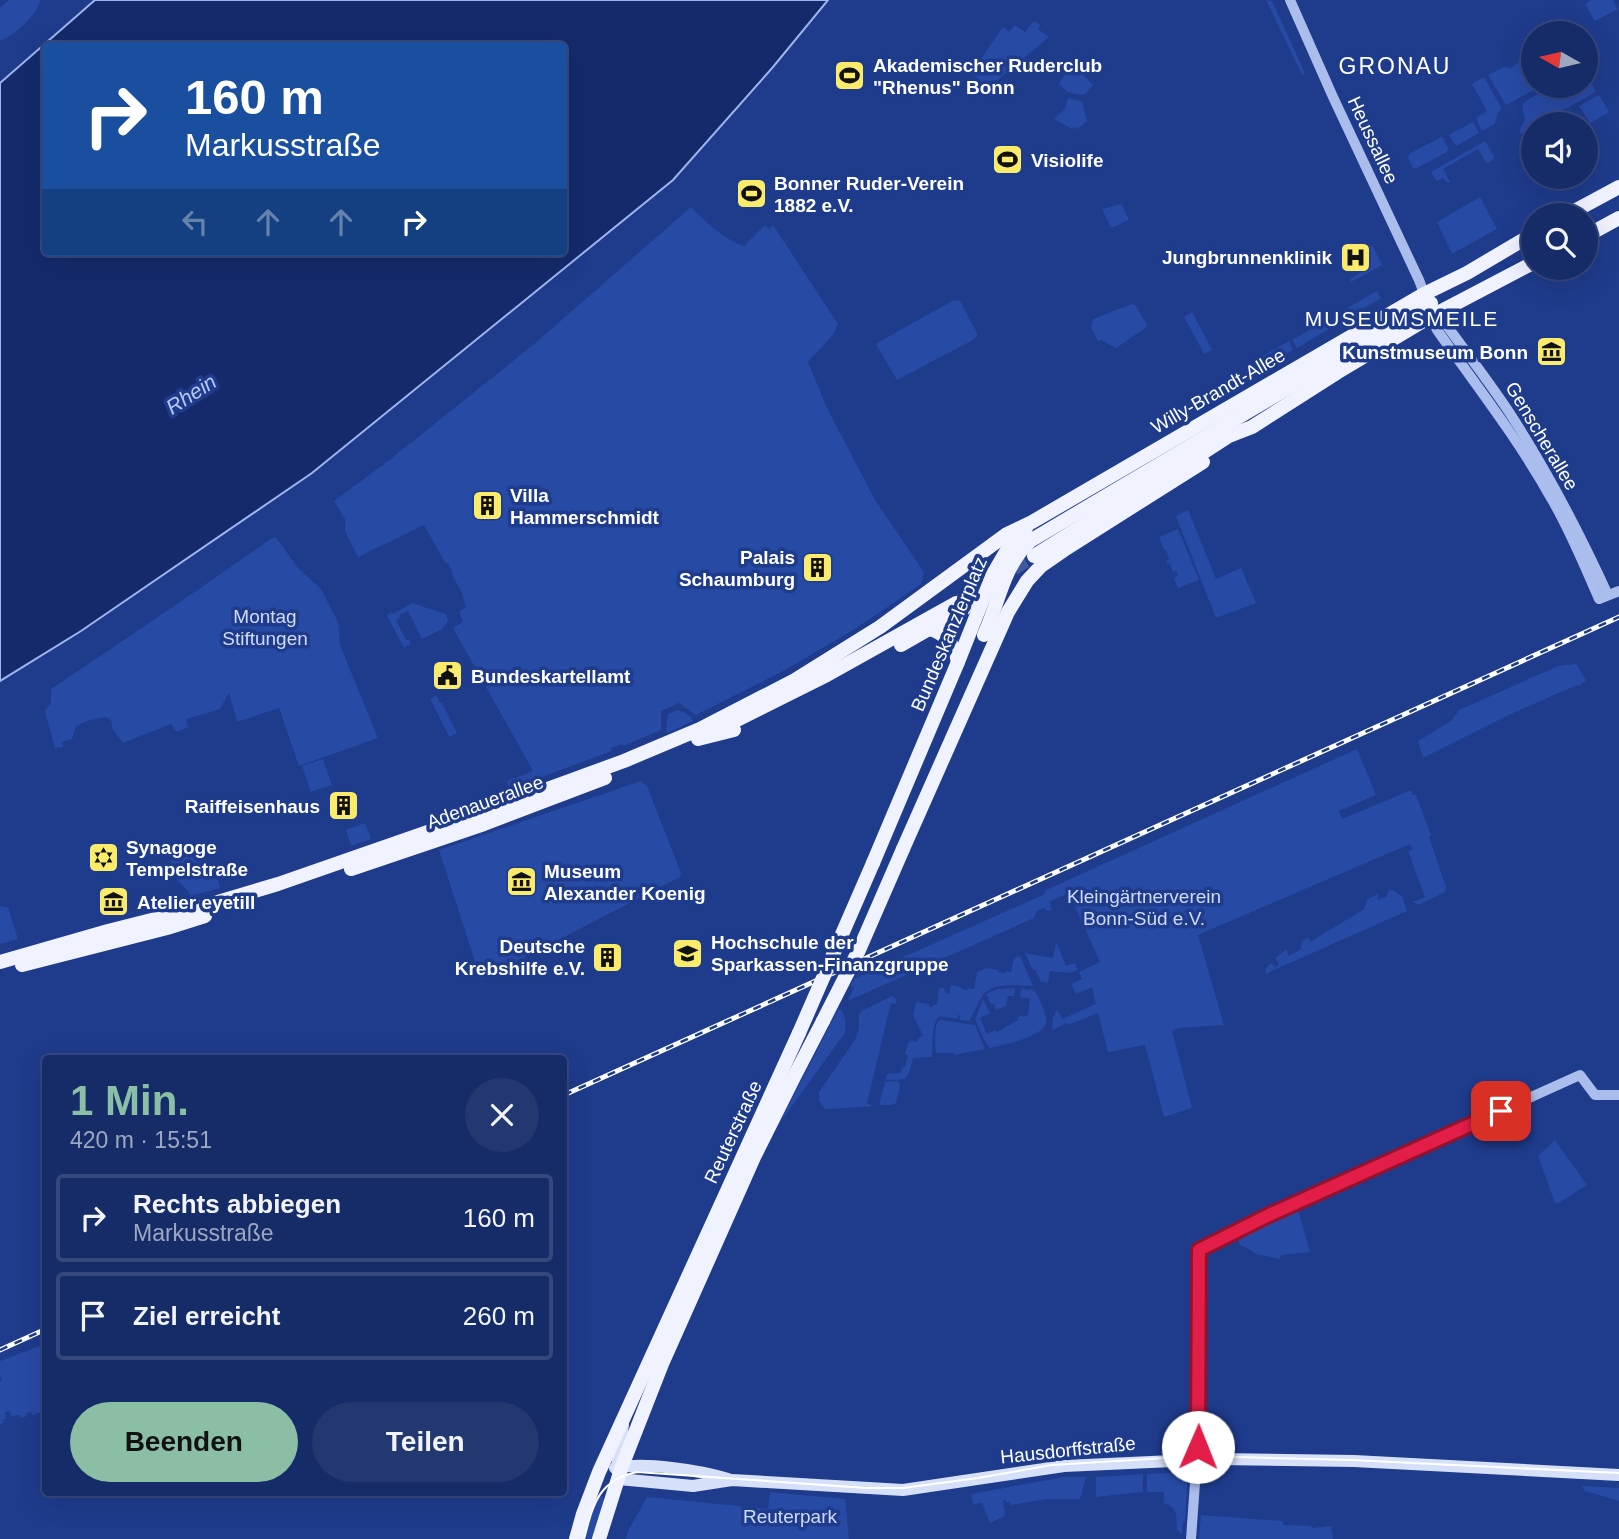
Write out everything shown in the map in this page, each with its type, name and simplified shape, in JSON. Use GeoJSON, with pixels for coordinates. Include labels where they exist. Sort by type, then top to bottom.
{"type":"FeatureCollection","features":[{"type":"Feature","properties":{"kind":"main road"},"geometry":{"type":"LineString","coordinates":[[1589,203],[1619,187]]}},
{"type":"Feature","properties":{"kind":"main road"},"geometry":{"type":"LineString","coordinates":[[1598,229],[1619,218]]}},
{"type":"Feature","properties":{"kind":"main road"},"geometry":{"type":"LineString","coordinates":[[983,669],[1008,612],[1034,573],[1067,548],[1237,441],[1252,427],[1430,306],[1467,273],[1521,241]]}},
{"type":"Feature","properties":{"kind":"main road"},"geometry":{"type":"LineString","coordinates":[[1430,306],[1521,268]]}},
{"type":"Feature","properties":{"kind":"main road","name":"Willy-Brandt-Allee"},"geometry":{"type":"LineString","coordinates":[[1032,522],[1430,306]]}},
{"type":"Feature","properties":{"kind":"main road"},"geometry":{"type":"LineString","coordinates":[[1176,467],[1187,456],[1261,411],[1261,399]]}},
{"type":"Feature","properties":{"kind":"main road"},"geometry":{"type":"LineString","coordinates":[[984,635],[1007,573],[1018,554],[1030,541],[1261,399]]}},
{"type":"Feature","properties":{"kind":"main road"},"geometry":{"type":"LineString","coordinates":[[1034,556],[1176,467],[1229,436],[1252,427]]}},
{"type":"Feature","properties":{"kind":"main road","name":"Bundeskanzlerplatz"},"geometry":{"type":"LineString","coordinates":[[918,599],[1006,534],[1032,522]]}},
{"type":"Feature","properties":{"kind":"main road","name":"Bundeskanzlerplatz"},"geometry":{"type":"LineString","coordinates":[[925,741],[993,574],[1003,555],[1032,522]]}},
{"type":"Feature","properties":{"kind":"main road"},"geometry":{"type":"LineString","coordinates":[[941,582],[959,582],[977,592],[981,603],[984,635],[983,669]]}},
{"type":"Feature","properties":{"kind":"main road"},"geometry":{"type":"LineString","coordinates":[[698,739],[747,726],[930,629],[964,609],[970,586]]}},
{"type":"Feature","properties":{"kind":"main road","name":"Adenauerallee"},"geometry":{"type":"LineString","coordinates":[[0,962],[278,884],[624,761],[700,729],[795,680],[880,627],[918,599]]}},
{"type":"Feature","properties":{"kind":"main road","name":"Adenauerallee"},"geometry":{"type":"LineString","coordinates":[[0,971],[167,928],[374,862],[541,804],[651,760],[745,717],[956,603]]}},
{"type":"Feature","properties":{"kind":"main road"},"geometry":{"type":"LineString","coordinates":[[930,629],[948,639],[958,662]]}},
{"type":"Feature","properties":{"kind":"main road","name":"Reuterstraße"},"geometry":{"type":"LineString","coordinates":[[599,1539],[619,1471],[717,1239],[794,1075],[859,950],[983,669]]}},
{"type":"Feature","properties":{"kind":"main road","name":"Reuterstraße"},"geometry":{"type":"LineString","coordinates":[[576,1539],[599,1472],[799,1033],[925,741]]}},
{"type":"Feature","properties":{"kind":"main road"},"geometry":{"type":"LineString","coordinates":[[717,1239],[718,1209]]}},
{"type":"Feature","properties":{"kind":"main road"},"geometry":{"type":"LineString","coordinates":[[619,1471],[623,1422]]}},
{"type":"Feature","properties":{"kind":"main road","name":"Hausdorffstraße"},"geometry":{"type":"LineString","coordinates":[[599,1472],[619,1471],[694,1486],[732,1480],[904,1490],[1064,1466],[1197,1459],[1354,1461],[1619,1475]]}},
{"type":"Feature","properties":{"kind":"street","name":"Heussallee"},"geometry":{"type":"LineString","coordinates":[[1290,0],[1430,306]]}},
{"type":"Feature","properties":{"kind":"street","name":"Genscherallee"},"geometry":{"type":"LineString","coordinates":[[1430,306],[1437,330],[1534,468],[1609,595]]}},
{"type":"Feature","properties":{"kind":"street"},"geometry":{"type":"LineString","coordinates":[[1191,1539],[1197,1459],[1199,1250],[1269,1215],[1580,1075],[1595,1095],[1619,1096]]}},
{"type":"Feature","properties":{"kind":"green space"},"geometry":{"type":"Polygon","coordinates":[[[9,0],[41,0],[24,24],[0,41],[0,8],[9,0]]]}},
{"type":"Feature","properties":{"kind":"green space"},"geometry":{"type":"Polygon","coordinates":[[[1266,0],[1272,1],[1305,73],[1302,75],[1266,0]]]}},
{"type":"Feature","properties":{"kind":"green space"},"geometry":{"type":"Polygon","coordinates":[[[1591,0],[1613,0],[1618,9],[1595,21],[1585,4],[1591,0]]]}},
{"type":"Feature","properties":{"kind":"green space"},"geometry":{"type":"Polygon","coordinates":[[[1034,21],[1040,25],[1038,29],[1049,37],[1000,78],[990,91],[987,88],[984,91],[976,82],[978,79],[971,73],[1003,27],[1009,32],[1015,25],[1025,32],[1034,21]]]}},
{"type":"Feature","properties":{"kind":"green space"},"geometry":{"type":"Polygon","coordinates":[[[1520,59],[1521,97],[1506,105],[1488,75],[1504,67],[1511,68],[1520,59]]]}},
{"type":"Feature","properties":{"kind":"green space"},"geometry":{"type":"Polygon","coordinates":[[[1076,68],[1093,85],[1084,95],[1070,93],[1071,89],[1069,93],[1059,84],[1068,69],[1076,68]]]}},
{"type":"Feature","properties":{"kind":"green space"},"geometry":{"type":"Polygon","coordinates":[[[1484,77],[1502,109],[1495,124],[1482,131],[1476,118],[1487,111],[1472,84],[1484,77]]]}},
{"type":"Feature","properties":{"kind":"green space"},"geometry":{"type":"Polygon","coordinates":[[[1598,96],[1609,112],[1598,118],[1598,112],[1583,112],[1579,106],[1598,98],[1598,96]]]}},
{"type":"Feature","properties":{"kind":"green space"},"geometry":{"type":"Polygon","coordinates":[[[1068,98],[1082,101],[1087,121],[1077,129],[1054,119],[1065,109],[1068,98]]]}},
{"type":"Feature","properties":{"kind":"green space"},"geometry":{"type":"Polygon","coordinates":[[[1531,98],[1585,98],[1560,112],[1523,112],[1524,102],[1531,98]]]}},
{"type":"Feature","properties":{"kind":"green space"},"geometry":{"type":"Polygon","coordinates":[[[1473,122],[1479,133],[1456,146],[1449,135],[1473,122]]]}},
{"type":"Feature","properties":{"kind":"green space"},"geometry":{"type":"Polygon","coordinates":[[[1441,137],[1448,148],[1447,152],[1413,168],[1409,154],[1441,137]]]}},
{"type":"Feature","properties":{"kind":"green space"},"geometry":{"type":"Polygon","coordinates":[[[1485,141],[1494,156],[1493,160],[1487,164],[1478,149],[1443,169],[1450,182],[1447,183],[1443,178],[1437,181],[1431,172],[1485,141]]]}},
{"type":"Feature","properties":{"kind":"green space"},"geometry":{"type":"Polygon","coordinates":[[[1480,197],[1497,229],[1452,254],[1437,222],[1480,197]]]}},
{"type":"Feature","properties":{"kind":"green space"},"geometry":{"type":"Polygon","coordinates":[[[1122,204],[1129,220],[1111,228],[1102,209],[1122,204]]]}},
{"type":"Feature","properties":{"kind":"green space"},"geometry":{"type":"Polygon","coordinates":[[[691,207],[722,235],[744,246],[765,225],[769,229],[773,225],[838,324],[833,335],[808,362],[827,408],[875,500],[924,572],[921,584],[858,627],[787,669],[696,715],[679,703],[661,711],[661,730],[509,789],[507,781],[533,771],[453,628],[463,622],[459,612],[466,607],[448,563],[446,564],[424,525],[358,557],[345,531],[345,519],[334,501],[533,345],[691,207]]]}},
{"type":"Feature","properties":{"kind":"green space"},"geometry":{"type":"Polygon","coordinates":[[[1373,246],[1382,265],[1351,282],[1350,279],[1363,271],[1363,264],[1370,260],[1367,255],[1373,246]]]}},
{"type":"Feature","properties":{"kind":"green space"},"geometry":{"type":"Polygon","coordinates":[[[1377,291],[1381,298],[1338,324],[1333,316],[1377,291]]]}},
{"type":"Feature","properties":{"kind":"green space"},"geometry":{"type":"Polygon","coordinates":[[[954,300],[960,301],[977,333],[975,339],[897,380],[877,343],[954,300]]]}},
{"type":"Feature","properties":{"kind":"green space"},"geometry":{"type":"Polygon","coordinates":[[[1132,304],[1147,325],[1144,329],[1116,348],[1098,341],[1091,327],[1093,319],[1132,304]]]}},
{"type":"Feature","properties":{"kind":"green space"},"geometry":{"type":"Polygon","coordinates":[[[1192,312],[1212,350],[1204,354],[1184,317],[1192,312]]]}},
{"type":"Feature","properties":{"kind":"green space"},"geometry":{"type":"Polygon","coordinates":[[[1330,318],[1334,326],[1297,348],[1292,340],[1330,318]]]}},
{"type":"Feature","properties":{"kind":"green space"},"geometry":{"type":"Polygon","coordinates":[[[1289,341],[1293,350],[1260,369],[1255,360],[1289,341]]]}},
{"type":"Feature","properties":{"kind":"green space"},"geometry":{"type":"Polygon","coordinates":[[[1188,510],[1216,579],[1241,568],[1256,603],[1216,618],[1176,516],[1188,510]]]}},
{"type":"Feature","properties":{"kind":"green space"},"geometry":{"type":"Polygon","coordinates":[[[1178,529],[1199,580],[1178,588],[1174,578],[1178,575],[1176,571],[1173,572],[1170,563],[1167,564],[1169,559],[1159,537],[1178,529]]]}},
{"type":"Feature","properties":{"kind":"green space","name":"Montag Stiftungen"},"geometry":{"type":"Polygon","coordinates":[[[275,536],[298,568],[321,589],[338,622],[340,645],[378,738],[299,766],[279,708],[237,722],[229,693],[220,709],[186,719],[188,727],[176,732],[171,724],[123,743],[113,730],[111,720],[106,717],[76,726],[72,739],[62,742],[63,747],[55,748],[45,711],[51,703],[51,689],[275,536]]]}},
{"type":"Feature","properties":{"kind":"green space"},"geometry":{"type":"Polygon","coordinates":[[[412,603],[446,614],[448,621],[442,629],[422,639],[408,611],[400,615],[396,620],[406,640],[411,644],[404,648],[387,615],[412,603]]]}},
{"type":"Feature","properties":{"kind":"green space"},"geometry":{"type":"Polygon","coordinates":[[[1576,664],[1586,680],[1581,685],[1511,714],[1423,758],[1418,741],[1451,721],[1459,710],[1558,666],[1576,664]]]}},
{"type":"Feature","properties":{"kind":"green space"},"geometry":{"type":"Polygon","coordinates":[[[436,696],[457,733],[449,737],[430,699],[436,696]]]}},
{"type":"Feature","properties":{"kind":"green space"},"geometry":{"type":"Polygon","coordinates":[[[677,710],[693,721],[667,733],[668,714],[677,710]]]}},
{"type":"Feature","properties":{"kind":"green space","name":"Kleingärtnerverein Bonn-Süd e.V."},"geometry":{"type":"Polygon","coordinates":[[[1357,749],[1376,795],[1339,811],[1342,819],[1411,790],[1412,795],[1416,795],[1431,835],[1429,837],[1446,887],[1445,892],[1419,905],[1412,902],[1425,897],[1408,851],[1413,849],[1410,844],[1198,935],[1224,1025],[1178,1028],[1172,1031],[1192,1108],[1164,1117],[1145,1045],[1108,1052],[1098,1013],[1052,1030],[1054,1013],[1058,1011],[1062,1019],[1096,1004],[1092,987],[1076,994],[1071,984],[1082,979],[1079,972],[1100,962],[1069,893],[1049,902],[1052,910],[1047,911],[1044,908],[1037,911],[1034,918],[848,999],[854,988],[850,986],[854,979],[1045,894],[1044,891],[1357,749]]]}},
{"type":"Feature","properties":{"kind":"green space"},"geometry":{"type":"Polygon","coordinates":[[[323,759],[332,785],[311,792],[302,766],[323,759]]]}},
{"type":"Feature","properties":{"kind":"green space"},"geometry":{"type":"Polygon","coordinates":[[[641,781],[647,786],[681,873],[680,877],[481,980],[439,850],[641,781]]]}},
{"type":"Feature","properties":{"kind":"green space"},"geometry":{"type":"Polygon","coordinates":[[[365,823],[371,839],[351,846],[346,830],[365,823]]]}},
{"type":"Feature","properties":{"kind":"green space"},"geometry":{"type":"Polygon","coordinates":[[[178,853],[180,858],[194,854],[203,857],[211,877],[217,875],[220,888],[191,896],[171,870],[172,859],[178,853]]]}},
{"type":"Feature","properties":{"kind":"green space"},"geometry":{"type":"Polygon","coordinates":[[[1389,890],[1402,896],[1407,911],[1265,974],[1271,963],[1275,967],[1279,964],[1275,958],[1287,949],[1288,956],[1301,949],[1302,941],[1309,937],[1310,942],[1364,909],[1367,900],[1379,893],[1377,900],[1386,897],[1389,890]]]}},
{"type":"Feature","properties":{"kind":"green space"},"geometry":{"type":"Polygon","coordinates":[[[0,906],[8,907],[18,939],[0,944],[0,906]]]}},
{"type":"Feature","properties":{"kind":"green space"},"geometry":{"type":"Polygon","coordinates":[[[1056,942],[1066,966],[1075,963],[1078,970],[1070,973],[1050,971],[1048,983],[1041,982],[1025,953],[1053,958],[1056,942]]]}},
{"type":"Feature","properties":{"kind":"green space"},"geometry":{"type":"Polygon","coordinates":[[[1020,956],[1033,986],[1006,985],[987,991],[969,1021],[959,1020],[958,1015],[957,1019],[939,1017],[934,1029],[932,1057],[913,1058],[906,1078],[885,1080],[887,1074],[901,1073],[908,1055],[905,1054],[908,1043],[918,1041],[918,1038],[923,1036],[913,1015],[916,1002],[933,1007],[937,1005],[939,989],[943,987],[949,994],[951,985],[961,989],[974,989],[977,972],[986,968],[1011,972],[1014,958],[1020,956]]]}},
{"type":"Feature","properties":{"kind":"green space"},"geometry":{"type":"Polygon","coordinates":[[[1015,988],[1014,996],[1008,996],[1006,1006],[996,1010],[986,994],[998,989],[1015,988]]]}},
{"type":"Feature","properties":{"kind":"green space"},"geometry":{"type":"Polygon","coordinates":[[[1021,988],[1035,991],[1046,1023],[1030,1036],[990,1048],[975,1019],[983,999],[990,1013],[980,1018],[987,1034],[996,1030],[997,1032],[1018,1020],[1018,1017],[1028,1015],[1030,999],[1020,997],[1021,988]]]}},
{"type":"Feature","properties":{"kind":"green space"},"geometry":{"type":"Polygon","coordinates":[[[892,996],[896,999],[896,1004],[891,1003],[867,1103],[872,1106],[825,1109],[819,1101],[819,1092],[855,1040],[859,1028],[859,1014],[892,996]]]}},
{"type":"Feature","properties":{"kind":"green space"},"geometry":{"type":"Polygon","coordinates":[[[839,1008],[845,1020],[844,1034],[779,1124],[839,1008]]]}},
{"type":"Feature","properties":{"kind":"green space"},"geometry":{"type":"Polygon","coordinates":[[[938,1021],[975,1025],[985,1049],[954,1055],[936,1053],[936,1028],[938,1021]]]}},
{"type":"Feature","properties":{"kind":"green space"},"geometry":{"type":"Polygon","coordinates":[[[898,1081],[900,1085],[896,1103],[879,1105],[885,1082],[898,1081]]]}},
{"type":"Feature","properties":{"kind":"green space"},"geometry":{"type":"Polygon","coordinates":[[[1555,1140],[1587,1185],[1555,1203],[1538,1156],[1555,1140]]]}},
{"type":"Feature","properties":{"kind":"green space"},"geometry":{"type":"Polygon","coordinates":[[[1298,1210],[1310,1252],[1281,1255],[1280,1259],[1257,1254],[1239,1244],[1242,1235],[1298,1210]]]}},
{"type":"Feature","properties":{"kind":"green space"},"geometry":{"type":"Polygon","coordinates":[[[42,1345],[42,1413],[33,1416],[31,1412],[21,1418],[20,1415],[11,1416],[9,1411],[5,1412],[6,1419],[0,1424],[0,1361],[42,1345]]]}},
{"type":"Feature","properties":{"kind":"green space"},"geometry":{"type":"Polygon","coordinates":[[[1188,1472],[1182,1534],[1177,1530],[1174,1510],[1164,1503],[1164,1492],[1147,1492],[1147,1474],[1188,1472]]]}},
{"type":"Feature","properties":{"kind":"green space"},"geometry":{"type":"Polygon","coordinates":[[[1143,1474],[1143,1492],[1096,1497],[1096,1477],[1143,1474]]]}},
{"type":"Feature","properties":{"kind":"green space"},"geometry":{"type":"Polygon","coordinates":[[[1064,1477],[1086,1477],[1080,1499],[1046,1499],[1011,1505],[1003,1499],[1005,1516],[990,1523],[982,1503],[973,1504],[971,1494],[1064,1477]]]}},
{"type":"Feature","properties":{"kind":"green space"},"geometry":{"type":"Polygon","coordinates":[[[1582,1486],[1619,1488],[1619,1501],[1585,1491],[1582,1486]]]}},
{"type":"Feature","properties":{"kind":"green space","name":"Reuterpark"},"geometry":{"type":"Polygon","coordinates":[[[770,1492],[845,1499],[849,1539],[626,1539],[647,1497],[768,1509],[770,1492]]]}},
{"type":"Feature","properties":{"kind":"green space"},"geometry":{"type":"Polygon","coordinates":[[[594,1496],[603,1497],[604,1501],[592,1539],[580,1539],[594,1496]]]}},
{"type":"Feature","properties":{"kind":"green space"},"geometry":{"type":"Polygon","coordinates":[[[1201,1515],[1283,1521],[1283,1525],[1312,1528],[1331,1526],[1333,1539],[1199,1539],[1201,1515]]]}},
{"type":"Feature","properties":{"kind":"water","name":"Rhein"},"geometry":{"type":"Polygon","coordinates":[[[95,0],[828,0],[673,180],[312,473],[81,631],[0,681],[0,83],[42,46],[42,256],[567,256],[567,42],[47,42],[95,0]]]}},
{"type":"Feature","properties":{"kind":"tunnel"},"geometry":{"type":"LineString","coordinates":[[960,601],[1034,556]]}},
{"type":"Feature","properties":{"kind":"tram line"},"geometry":{"type":"LineString","coordinates":[[584,1539],[594,1505],[605,1488],[614,1481],[637,1472],[867,1488],[903,1488],[1052,1465],[1197,1456],[1352,1460],[1619,1473]]}},
{"type":"Feature","properties":{"kind":"railway"},"geometry":{"type":"LineString","coordinates":[[567,1094],[1619,617]]}},
{"type":"Feature","properties":{"kind":"railway"},"geometry":{"type":"LineString","coordinates":[[0,1350],[42,1331]]}},
{"type":"Feature","properties":{"kind":"place","name":"Akademischer Ruderclub \"Rhenus\" Bonn"},"geometry":{"type":"Point","coordinates":[850,76]}},
{"type":"Feature","properties":{"kind":"place","name":"Visiolife"},"geometry":{"type":"Point","coordinates":[1008,160]}},
{"type":"Feature","properties":{"kind":"place","name":"Bonner Ruder-Verein 1882 e.V."},"geometry":{"type":"Point","coordinates":[751,194]}},
{"type":"Feature","properties":{"kind":"place","name":"Jungbrunnenklinik"},"geometry":{"type":"Point","coordinates":[1355,257]}},
{"type":"Feature","properties":{"kind":"place","name":"Kunstmuseum Bonn"},"geometry":{"type":"Point","coordinates":[1551,352]}},
{"type":"Feature","properties":{"kind":"place","name":"Villa Hammerschmidt"},"geometry":{"type":"Point","coordinates":[487,506]}},
{"type":"Feature","properties":{"kind":"place","name":"Palais Schaumburg"},"geometry":{"type":"Point","coordinates":[818,568]}},
{"type":"Feature","properties":{"kind":"place","name":"Bundeskartellamt"},"geometry":{"type":"Point","coordinates":[448,676]}},
{"type":"Feature","properties":{"kind":"place","name":"Raiffeisenhaus"},"geometry":{"type":"Point","coordinates":[343,806]}},
{"type":"Feature","properties":{"kind":"place","name":"Synagoge Tempelstraße"},"geometry":{"type":"Point","coordinates":[103,858]}},
{"type":"Feature","properties":{"kind":"place","name":"Museum Alexander Koenig"},"geometry":{"type":"Point","coordinates":[521,882]}},
{"type":"Feature","properties":{"kind":"place","name":"Atelier eyetill"},"geometry":{"type":"Point","coordinates":[114,902]}},
{"type":"Feature","properties":{"kind":"place","name":"Hochschule der Sparkassen-Finanzgruppe"},"geometry":{"type":"Point","coordinates":[688,953]}},
{"type":"Feature","properties":{"kind":"place","name":"Deutsche Krebshilfe e.V."},"geometry":{"type":"Point","coordinates":[608,957]}},
{"type":"Feature","properties":{"kind":"district","name":"GRONAU"},"geometry":{"type":"Point","coordinates":[1395,66]}},
{"type":"Feature","properties":{"kind":"district","name":"MUSEUMSMEILE"},"geometry":{"type":"Point","coordinates":[1402,318]}},
{"type":"Feature","properties":{"kind":"route"},"geometry":{"type":"LineString","coordinates":[[1198,1447],[1199,1250],[1269,1215],[1501,1111]]}}]}
